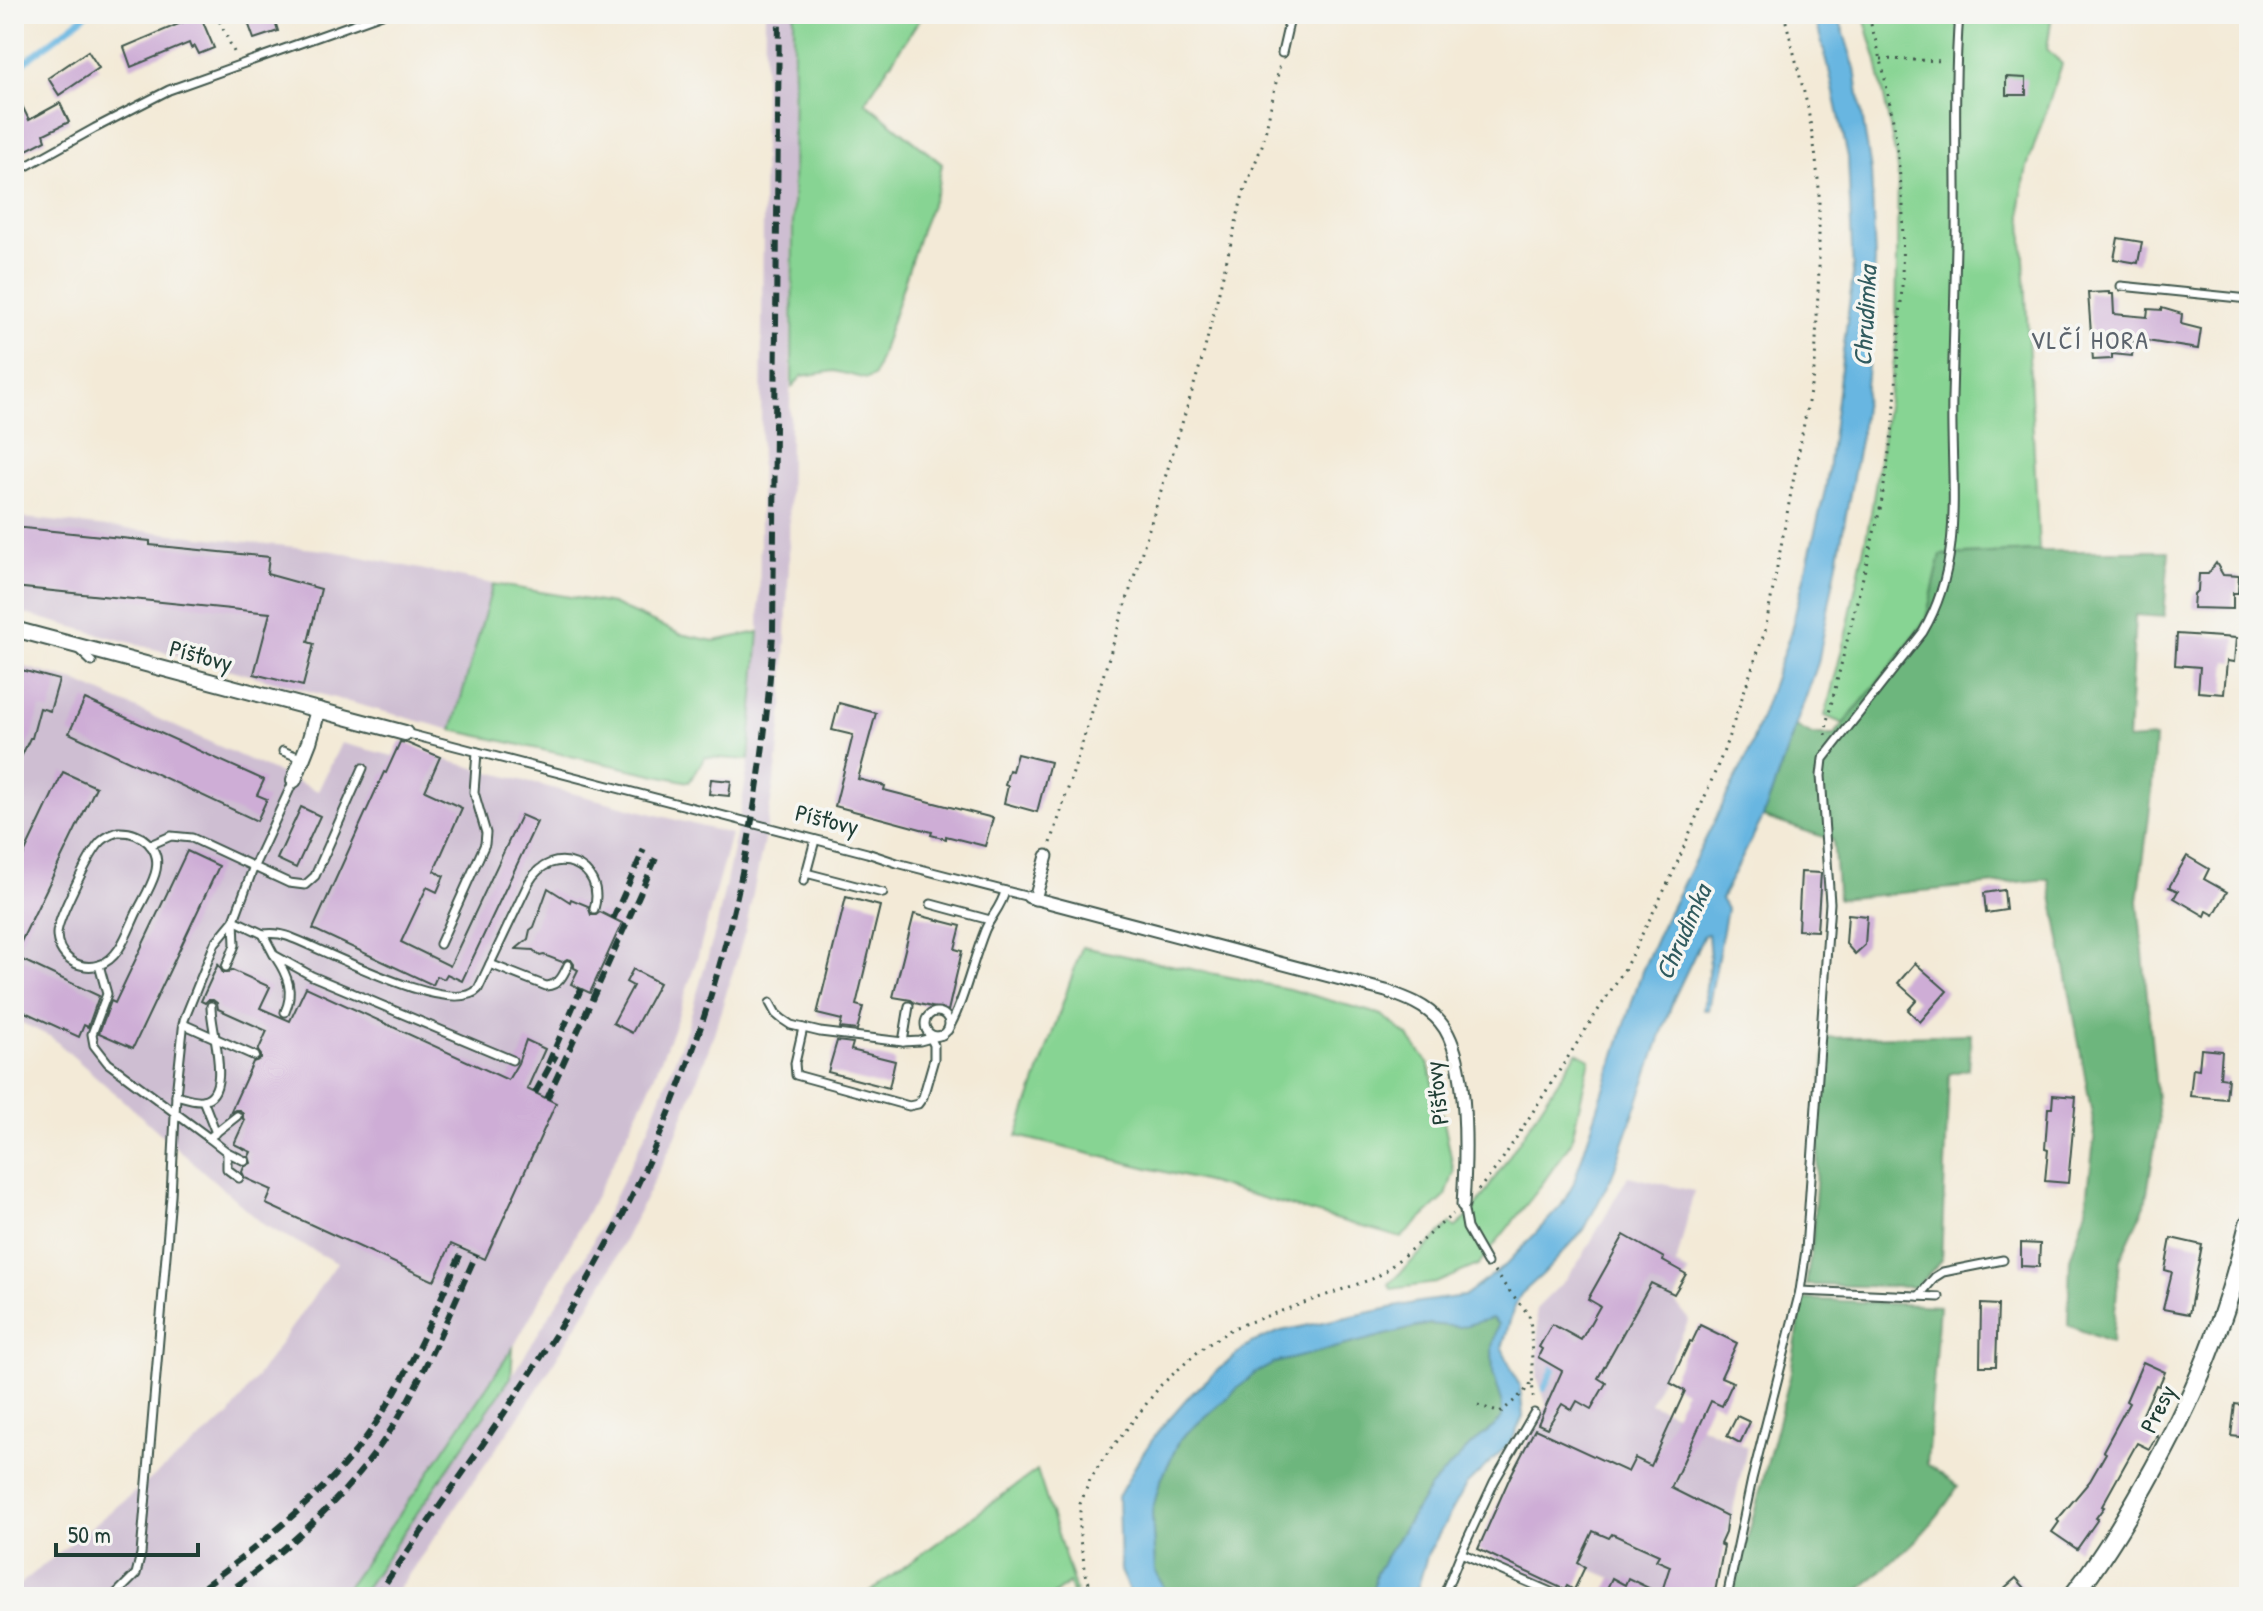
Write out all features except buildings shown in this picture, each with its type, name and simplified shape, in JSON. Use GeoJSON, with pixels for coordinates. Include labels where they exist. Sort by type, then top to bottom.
{"type":"FeatureCollection","features":[{"type":"Feature","properties":{"kind":"street","name":"Píšťovy"},"geometry":{"type":"LineString","coordinates":[[14,629],[405,733]]}},
{"type":"Feature","properties":{"kind":"street"},"geometry":{"type":"LineString","coordinates":[[294,780],[318,710]]}},
{"type":"Feature","properties":{"kind":"street"},"geometry":{"type":"LineString","coordinates":[[1032,898],[1047,856]]}},
{"type":"Feature","properties":{"kind":"street","name":"Píšťovy"},"geometry":{"type":"LineString","coordinates":[[1032,898],[1386,991],[1414,1001],[1432,1013],[1448,1033],[1456,1050],[1464,1129],[1463,1205]]}},
{"type":"Feature","properties":{"kind":"street","name":"Presy"},"geometry":{"type":"LineString","coordinates":[[2072,1597],[2127,1518],[2185,1410],[2228,1306],[2249,1224]]}},
{"type":"Feature","properties":{"kind":"lane"},"geometry":{"type":"LineString","coordinates":[[1282,53],[1291,14]]}},
{"type":"Feature","properties":{"kind":"lane"},"geometry":{"type":"LineString","coordinates":[[1727,1597],[1752,1479],[1800,1291],[1810,1207],[1830,903],[1821,776],[1823,759],[1923,632],[1937,609],[1947,575],[1954,520],[1951,417],[1956,246],[1955,62],[1959,14]]}},
{"type":"Feature","properties":{"kind":"lane"},"geometry":{"type":"LineString","coordinates":[[14,173],[169,90],[378,15]]}},
{"type":"Feature","properties":{"kind":"lane"},"geometry":{"type":"LineString","coordinates":[[2121,286],[2249,299]]}},
{"type":"Feature","properties":{"kind":"lane"},"geometry":{"type":"LineString","coordinates":[[73,645],[92,662]]}},
{"type":"Feature","properties":{"kind":"lane","name":"Píšťovy"},"geometry":{"type":"LineString","coordinates":[[405,733],[1032,898]]}},
{"type":"Feature","properties":{"kind":"lane"},"geometry":{"type":"LineString","coordinates":[[283,751],[303,759]]}},
{"type":"Feature","properties":{"kind":"lane"},"geometry":{"type":"LineString","coordinates":[[440,944],[485,844],[486,833],[474,792],[477,752]]}},
{"type":"Feature","properties":{"kind":"lane"},"geometry":{"type":"LineString","coordinates":[[150,845],[171,836],[185,836],[295,884],[305,885],[312,881],[363,768]]}},
{"type":"Feature","properties":{"kind":"lane"},"geometry":{"type":"LineString","coordinates":[[113,1597],[136,1574],[141,1554],[183,1024],[215,943],[234,920],[254,866],[294,780]]}},
{"type":"Feature","properties":{"kind":"lane"},"geometry":{"type":"LineString","coordinates":[[118,832],[132,833],[150,845],[156,859],[155,874],[118,950],[107,962],[99,965],[83,966],[68,958],[57,936],[60,920],[94,851],[104,838],[118,832]]}},
{"type":"Feature","properties":{"kind":"lane"},"geometry":{"type":"LineString","coordinates":[[815,840],[805,877],[883,893]]}},
{"type":"Feature","properties":{"kind":"lane"},"geometry":{"type":"LineString","coordinates":[[234,920],[263,934],[285,935],[350,964],[421,990],[459,997],[473,994],[482,982],[529,882],[545,865],[561,861],[583,869],[596,889],[594,909]]}},
{"type":"Feature","properties":{"kind":"lane"},"geometry":{"type":"LineString","coordinates":[[926,1029],[934,1035],[945,1032],[956,1014],[990,920],[1005,891]]}},
{"type":"Feature","properties":{"kind":"lane"},"geometry":{"type":"LineString","coordinates":[[931,904],[990,920]]}},
{"type":"Feature","properties":{"kind":"lane"},"geometry":{"type":"LineString","coordinates":[[226,967],[235,945],[234,920]]}},
{"type":"Feature","properties":{"kind":"lane"},"geometry":{"type":"LineString","coordinates":[[263,934],[284,970],[290,988],[285,1012]]}},
{"type":"Feature","properties":{"kind":"lane"},"geometry":{"type":"LineString","coordinates":[[274,955],[312,976],[512,1060]]}},
{"type":"Feature","properties":{"kind":"lane"},"geometry":{"type":"LineString","coordinates":[[490,964],[546,986],[553,986],[559,981],[568,965]]}},
{"type":"Feature","properties":{"kind":"lane"},"geometry":{"type":"LineString","coordinates":[[99,965],[107,994],[92,1034],[94,1045],[108,1063],[175,1113],[212,1136],[227,1152],[245,1161]]}},
{"type":"Feature","properties":{"kind":"lane"},"geometry":{"type":"LineString","coordinates":[[770,1003],[782,1019],[820,1032],[903,1042],[931,1039],[945,1032],[950,1025],[948,1017],[938,1011],[928,1016],[926,1029],[931,1039],[935,1054],[925,1093],[918,1104],[909,1106],[796,1075],[795,1063],[803,1028]]}},
{"type":"Feature","properties":{"kind":"lane"},"geometry":{"type":"LineString","coordinates":[[176,1095],[203,1100],[214,1093],[219,1081],[211,1006]]}},
{"type":"Feature","properties":{"kind":"lane"},"geometry":{"type":"LineString","coordinates":[[903,1042],[909,1006]]}},
{"type":"Feature","properties":{"kind":"lane"},"geometry":{"type":"LineString","coordinates":[[183,1024],[255,1056]]}},
{"type":"Feature","properties":{"kind":"lane"},"geometry":{"type":"LineString","coordinates":[[203,1100],[212,1136]]}},
{"type":"Feature","properties":{"kind":"lane"},"geometry":{"type":"LineString","coordinates":[[212,1136],[237,1116]]}},
{"type":"Feature","properties":{"kind":"lane"},"geometry":{"type":"LineString","coordinates":[[227,1152],[227,1169],[239,1178]]}},
{"type":"Feature","properties":{"kind":"lane"},"geometry":{"type":"LineString","coordinates":[[1463,1205],[1467,1228],[1487,1263]]}},
{"type":"Feature","properties":{"kind":"lane"},"geometry":{"type":"LineString","coordinates":[[1919,1296],[1943,1272],[2003,1260]]}},
{"type":"Feature","properties":{"kind":"lane"},"geometry":{"type":"LineString","coordinates":[[1800,1291],[1939,1297]]}},
{"type":"Feature","properties":{"kind":"lane"},"geometry":{"type":"LineString","coordinates":[[1443,1597],[1494,1482],[1534,1413]]}},
{"type":"Feature","properties":{"kind":"lane"},"geometry":{"type":"LineString","coordinates":[[1461,1553],[1562,1597]]}},
{"type":"Feature","properties":{"kind":"path"},"geometry":{"type":"LineString","coordinates":[[216,14],[239,64]]}},
{"type":"Feature","properties":{"kind":"path"},"geometry":{"type":"LineString","coordinates":[[1097,1597],[1087,1579],[1082,1553],[1080,1504],[1101,1462],[1161,1385],[1200,1350],[1233,1328],[1383,1273],[1487,1181],[1624,970],[1673,873],[1723,753],[1765,631],[1815,365],[1819,188],[1807,104],[1784,14]]}},
{"type":"Feature","properties":{"kind":"path"},"geometry":{"type":"LineString","coordinates":[[1823,759],[1827,721],[1881,505],[1894,420],[1903,205],[1895,130],[1881,59],[1868,14]]}},
{"type":"Feature","properties":{"kind":"path"},"geometry":{"type":"LineString","coordinates":[[1047,856],[1203,356],[1243,194],[1263,143],[1282,53]]}},
{"type":"Feature","properties":{"kind":"path"},"geometry":{"type":"LineString","coordinates":[[1881,59],[1955,62]]}},
{"type":"Feature","properties":{"kind":"path"},"geometry":{"type":"LineString","coordinates":[[1487,1263],[1529,1315],[1534,1413]]}},
{"type":"Feature","properties":{"kind":"path"},"geometry":{"type":"LineString","coordinates":[[1478,1405],[1500,1413],[1533,1382]]}},
{"type":"Feature","properties":{"kind":"shaded area"},"geometry":{"type":"Polygon","coordinates":[[[765,14],[793,14],[789,563],[783,705],[777,764],[745,932],[712,1040],[675,1138],[607,1276],[535,1393],[393,1597],[359,1597],[511,1377],[582,1263],[649,1127],[686,1031],[717,925],[749,760],[759,632],[765,14]]]}},
{"type":"Feature","properties":{"kind":"shaded area"},"geometry":{"type":"Polygon","coordinates":[[[14,517],[333,551],[493,584],[452,730],[14,611],[14,517]]]}},
{"type":"Feature","properties":{"kind":"shaded area"},"geometry":{"type":"Polygon","coordinates":[[[14,664],[75,681],[318,791],[341,743],[393,756],[401,740],[439,758],[731,834],[698,956],[675,1025],[615,1159],[503,1366],[340,1597],[14,1597],[14,1589],[229,1416],[337,1263],[264,1225],[51,1037],[14,1019],[14,811],[18,803],[14,801],[14,664]]]}},
{"type":"Feature","properties":{"kind":"shaded area"},"geometry":{"type":"Polygon","coordinates":[[[1628,1176],[1694,1191],[1676,1265],[1689,1273],[1674,1301],[1689,1320],[1650,1403],[1747,1447],[1714,1597],[1603,1597],[1612,1578],[1585,1567],[1574,1590],[1567,1586],[1565,1590],[1478,1549],[1524,1448],[1548,1408],[1537,1378],[1539,1347],[1536,1309],[1565,1280],[1582,1257],[1628,1176]]]}},
{"type":"Feature","properties":{"kind":"green space"},"geometry":{"type":"Polygon","coordinates":[[[794,14],[923,14],[865,102],[942,164],[937,190],[874,376],[867,379],[834,371],[802,376],[792,387],[794,14]]]}},
{"type":"Feature","properties":{"kind":"green space"},"geometry":{"type":"Polygon","coordinates":[[[1863,14],[2052,14],[2047,49],[2062,64],[2027,167],[2021,199],[2039,551],[1941,555],[1926,619],[1844,724],[1825,716],[1871,513],[1896,347],[1898,169],[1877,61],[1863,14]]]}},
{"type":"Feature","properties":{"kind":"green space"},"geometry":{"type":"Polygon","coordinates":[[[2169,551],[2164,617],[2135,615],[2128,740],[2155,738],[2151,800],[2138,901],[2159,1121],[2145,1205],[2120,1259],[2112,1343],[2068,1325],[2070,1259],[2086,1209],[2095,1131],[2049,879],[1838,899],[1833,840],[1763,817],[1796,726],[1812,735],[1834,735],[1926,619],[1941,555],[2169,551]]]}},
{"type":"Feature","properties":{"kind":"green space"},"geometry":{"type":"Polygon","coordinates":[[[493,584],[612,604],[680,634],[714,641],[759,632],[749,760],[705,757],[689,782],[452,730],[493,584]]]}},
{"type":"Feature","properties":{"kind":"green space"},"geometry":{"type":"Polygon","coordinates":[[[1082,947],[1289,989],[1382,1015],[1408,1036],[1428,1063],[1454,1172],[1446,1196],[1401,1238],[1210,1183],[1017,1136],[1082,947]]]}},
{"type":"Feature","properties":{"kind":"green space"},"geometry":{"type":"Polygon","coordinates":[[[1971,1034],[1969,1069],[1949,1074],[1941,1261],[1916,1287],[1806,1285],[1812,1245],[1826,1038],[1971,1034]]]}},
{"type":"Feature","properties":{"kind":"green space"},"geometry":{"type":"Polygon","coordinates":[[[1577,1052],[1590,1059],[1571,1142],[1538,1190],[1478,1265],[1436,1283],[1391,1289],[1389,1284],[1451,1223],[1455,1228],[1472,1213],[1577,1052]]]}},
{"type":"Feature","properties":{"kind":"green space"},"geometry":{"type":"Polygon","coordinates":[[[1803,1299],[1939,1306],[1927,1464],[1958,1486],[1921,1535],[1853,1597],[1732,1597],[1790,1377],[1803,1299]]]}},
{"type":"Feature","properties":{"kind":"green space"},"geometry":{"type":"Polygon","coordinates":[[[1491,1318],[1498,1324],[1492,1347],[1493,1372],[1502,1401],[1502,1417],[1430,1487],[1376,1573],[1372,1597],[1169,1597],[1155,1571],[1152,1512],[1160,1482],[1180,1439],[1254,1374],[1274,1363],[1429,1324],[1460,1327],[1491,1318]]]}},
{"type":"Feature","properties":{"kind":"green space"},"geometry":{"type":"Polygon","coordinates":[[[513,1348],[511,1377],[359,1597],[340,1597],[421,1484],[513,1348]]]}},
{"type":"Feature","properties":{"kind":"green space"},"geometry":{"type":"Polygon","coordinates":[[[1037,1470],[1076,1591],[1072,1593],[1069,1583],[1051,1597],[863,1597],[1037,1470]]]}},
{"type":"Feature","properties":{"kind":"water","name":"Chrudimka"},"geometry":{"type":"Polygon","coordinates":[[[1814,14],[1838,14],[1855,69],[1871,171],[1875,260],[1861,435],[1818,663],[1763,817],[1721,899],[1727,909],[1708,1010],[1703,1010],[1710,959],[1708,934],[1704,935],[1674,998],[1612,1176],[1584,1230],[1521,1294],[1514,1307],[1502,1348],[1520,1387],[1523,1416],[1512,1441],[1466,1485],[1427,1556],[1415,1597],[1372,1597],[1376,1573],[1430,1487],[1502,1417],[1502,1401],[1493,1372],[1492,1347],[1498,1324],[1492,1318],[1460,1327],[1429,1324],[1275,1363],[1254,1374],[1180,1439],[1160,1482],[1152,1512],[1155,1571],[1169,1597],[1132,1597],[1120,1571],[1118,1497],[1159,1430],[1187,1398],[1251,1343],[1281,1331],[1419,1302],[1464,1296],[1507,1264],[1561,1206],[1573,1185],[1642,971],[1748,754],[1791,631],[1826,486],[1853,274],[1848,157],[1814,14]]]}},
{"type":"Feature","properties":{"kind":"waterway"},"geometry":{"type":"LineString","coordinates":[[14,70],[87,14]]}},
{"type":"Feature","properties":{"kind":"waterway"},"geometry":{"type":"LineString","coordinates":[[1544,1389],[1554,1367]]}},
{"type":"Feature","properties":{"kind":"railway"},"geometry":{"type":"LineString","coordinates":[[376,1597],[516,1395],[594,1269],[633,1194],[667,1117],[721,961],[755,800],[773,633],[779,14]]}},
{"type":"Feature","properties":{"kind":"railway"},"geometry":{"type":"LineString","coordinates":[[613,919],[644,849]]}},
{"type":"Feature","properties":{"kind":"railway"},"geometry":{"type":"LineString","coordinates":[[547,1099],[657,856]]}},
{"type":"Feature","properties":{"kind":"railway"},"geometry":{"type":"LineString","coordinates":[[548,1064],[581,989]]}},
{"type":"Feature","properties":{"kind":"railway"},"geometry":{"type":"LineString","coordinates":[[535,1093],[556,1055]]}},
{"type":"Feature","properties":{"kind":"railway"},"geometry":{"type":"LineString","coordinates":[[190,1597],[300,1509],[358,1448],[403,1377],[463,1249]]}},
{"type":"Feature","properties":{"kind":"railway"},"geometry":{"type":"LineString","coordinates":[[222,1597],[301,1534],[369,1460],[389,1433],[416,1386],[476,1255]]}},
{"type":"Feature","properties":{"kind":"district","name":"VLČÍ HORA"},"geometry":{"type":"Point","coordinates":[2090,340]}}]}
